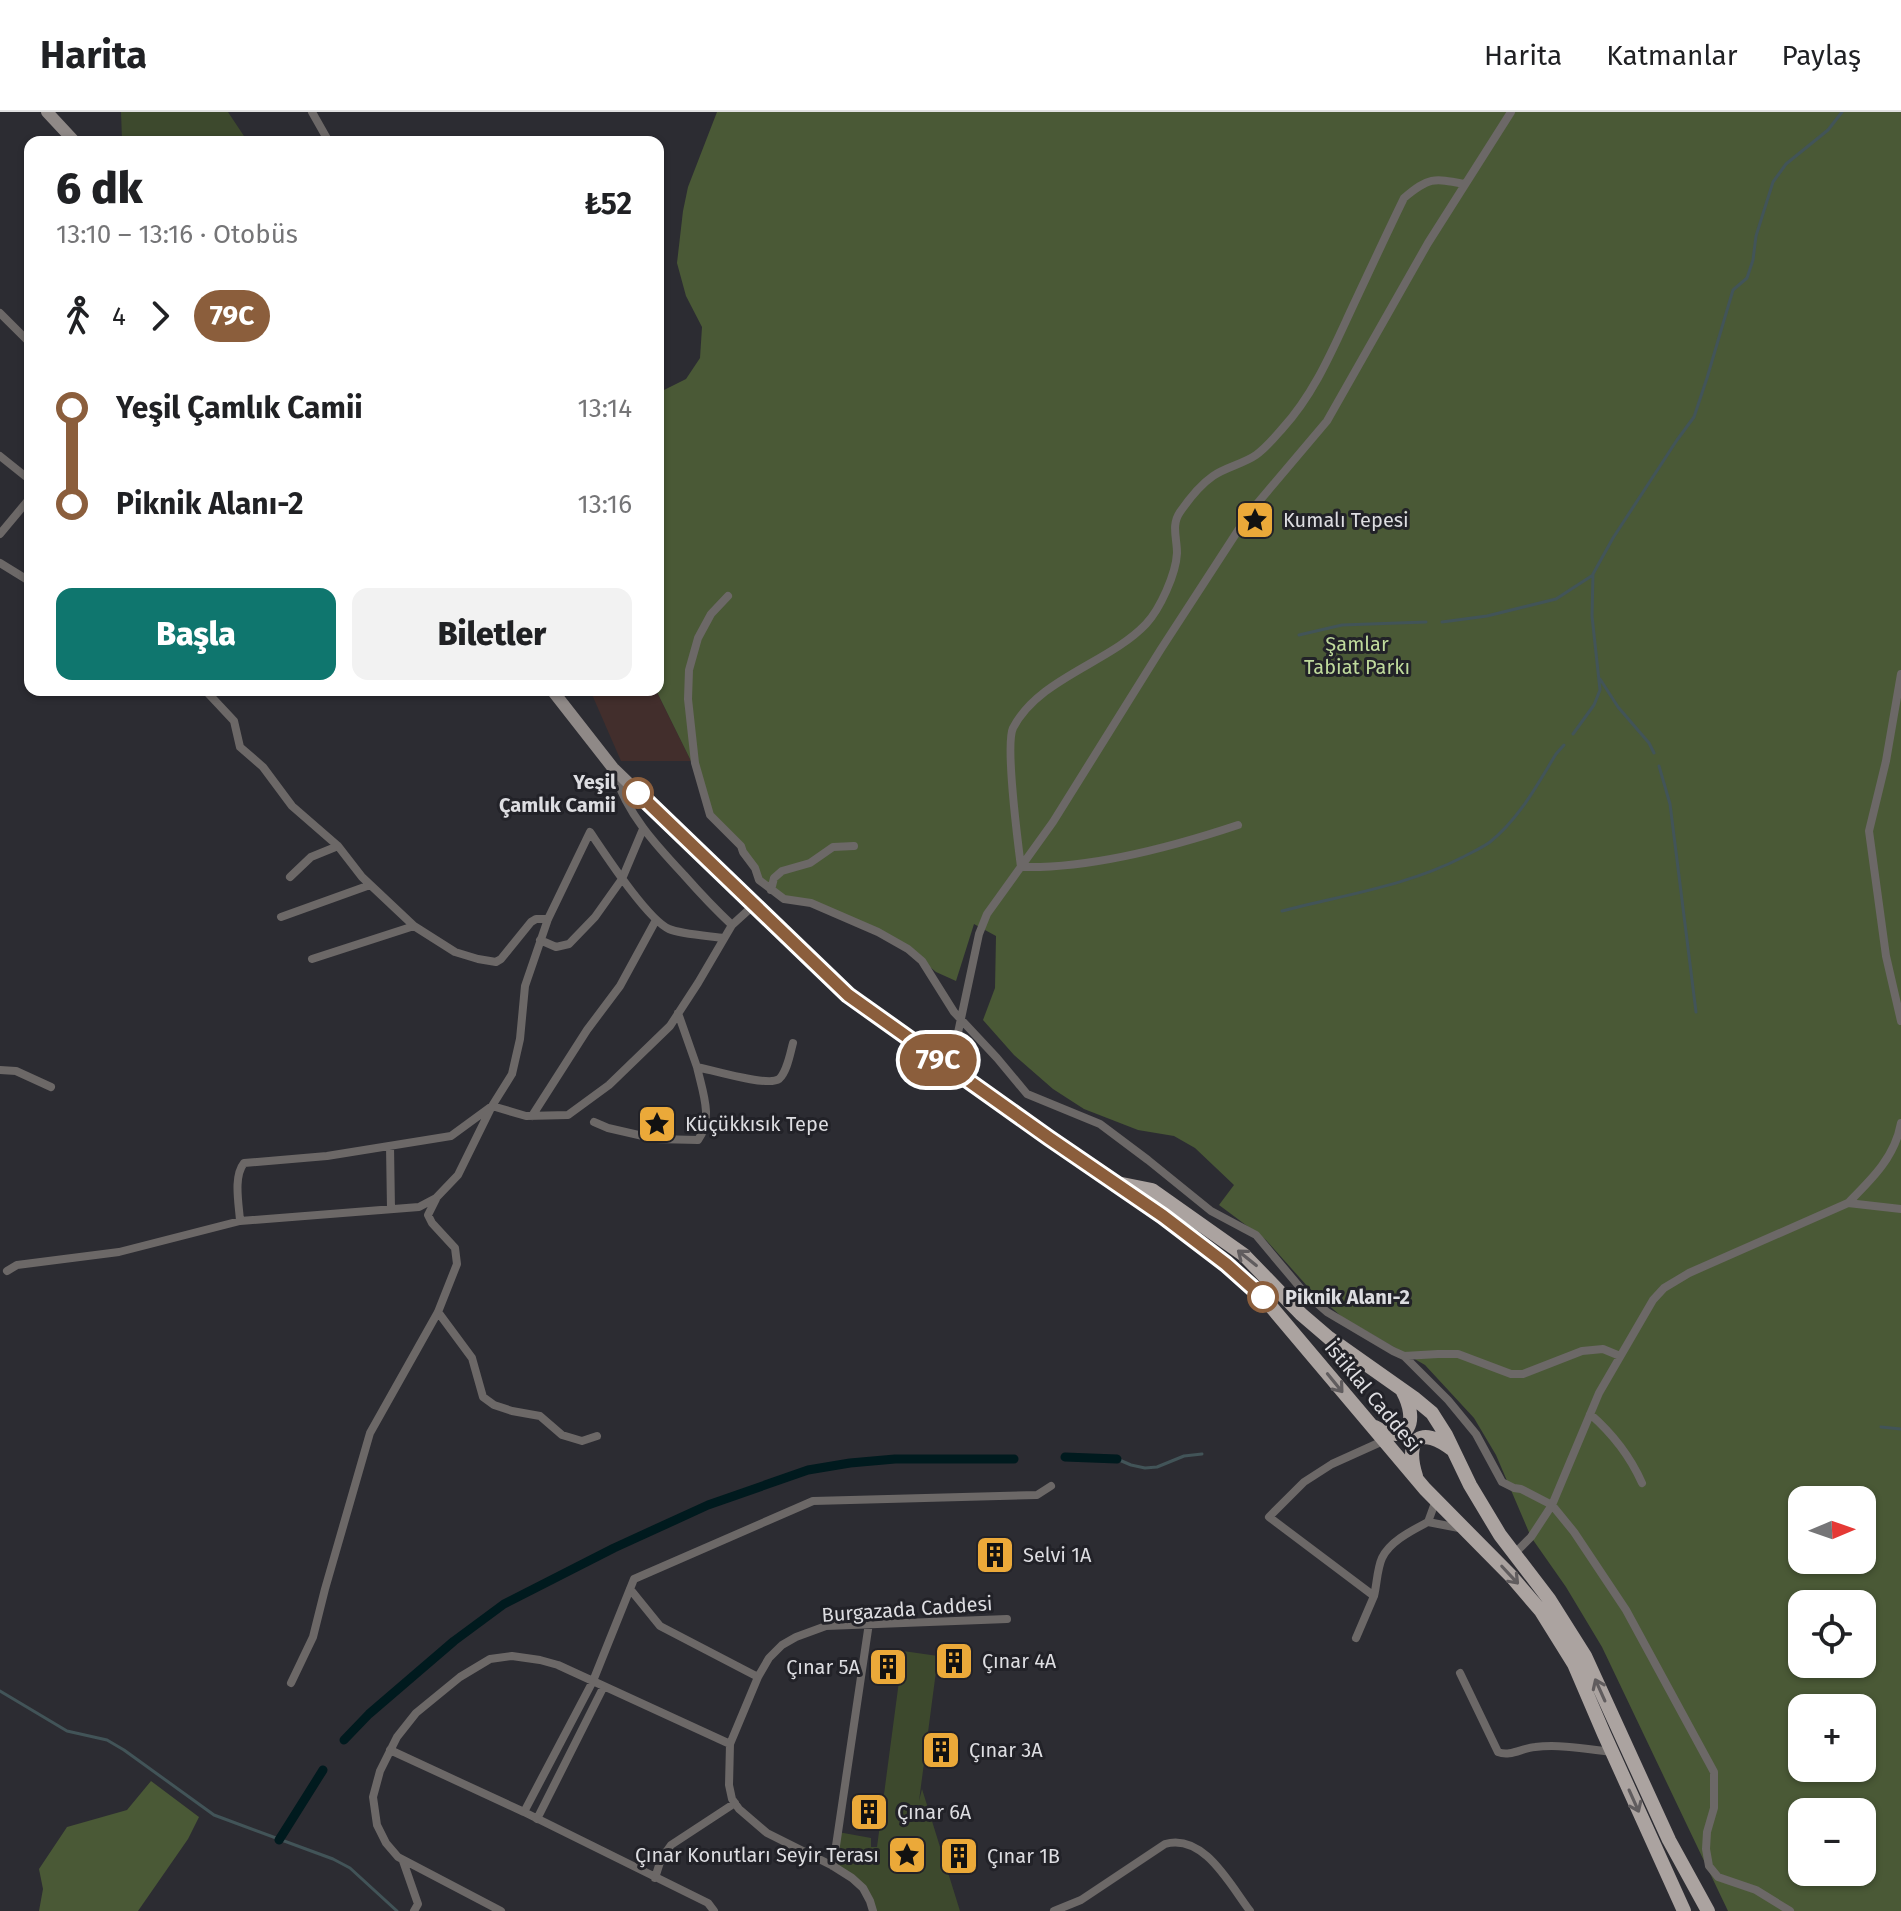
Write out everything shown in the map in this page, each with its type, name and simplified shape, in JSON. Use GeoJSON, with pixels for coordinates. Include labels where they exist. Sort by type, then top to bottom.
{"type":"FeatureCollection","features":[{"type":"Feature","properties":{"kind":"main road"},"geometry":{"type":"LineString","coordinates":[[47,112],[69,136]]}},
{"type":"Feature","properties":{"kind":"main road","name":"İstiklal Caddesi"},"geometry":{"type":"LineString","coordinates":[[557,696],[613,768],[848,995],[1163,1216],[1263,1297],[1383,1441],[1541,1611],[1574,1664],[1684,1911]]}},
{"type":"Feature","properties":{"kind":"main road","name":"İstiklal Caddesi"},"geometry":{"type":"LineString","coordinates":[[1112,1182],[1152,1190],[1244,1255],[1329,1338],[1432,1413],[1481,1504],[1549,1599],[1585,1656],[1669,1840],[1708,1911]]}},
{"type":"Feature","properties":{"kind":"main road"},"geometry":{"type":"LineString","coordinates":[[1368,1423],[1390,1434],[1406,1430],[1411,1420],[1410,1405],[1403,1391]]}},
{"type":"Feature","properties":{"kind":"main road"},"geometry":{"type":"LineString","coordinates":[[1417,1479],[1411,1450],[1415,1441],[1423,1437],[1432,1438],[1453,1451]]}},
{"type":"Feature","properties":{"kind":"street"},"geometry":{"type":"LineString","coordinates":[[312,112],[326,136]]}},
{"type":"Feature","properties":{"kind":"street"},"geometry":{"type":"LineString","coordinates":[[947,1066],[956,1042],[979,934],[987,914],[1053,822],[1250,512],[1327,421],[1428,243],[1511,112]]}},
{"type":"Feature","properties":{"kind":"street"},"geometry":{"type":"LineString","coordinates":[[1021,867],[1011,732],[1023,713],[1045,692],[1127,641],[1148,622],[1174,574],[1177,516],[1212,476],[1257,454],[1304,402],[1322,374],[1404,198],[1422,183],[1438,179],[1465,184]]}},
{"type":"Feature","properties":{"kind":"street"},"geometry":{"type":"LineString","coordinates":[[0,313],[24,337]]}},
{"type":"Feature","properties":{"kind":"street"},"geometry":{"type":"LineString","coordinates":[[0,456],[24,475]]}},
{"type":"Feature","properties":{"kind":"street"},"geometry":{"type":"LineString","coordinates":[[0,534],[24,505]]}},
{"type":"Feature","properties":{"kind":"street"},"geometry":{"type":"LineString","coordinates":[[0,563],[24,578]]}},
{"type":"Feature","properties":{"kind":"street"},"geometry":{"type":"LineString","coordinates":[[728,596],[711,614],[698,638],[689,670],[688,699],[695,763],[710,815],[741,846],[759,880],[784,899],[811,903],[878,932],[908,949],[922,961],[947,1004],[1027,1094],[1100,1124],[1211,1211],[1256,1235],[1303,1291],[1327,1312],[1404,1356],[1448,1400],[1476,1434],[1502,1482],[1552,1505],[1574,1532],[1626,1610],[1714,1772],[1714,1808],[1706,1849],[1709,1866],[1718,1877],[1756,1890],[1790,1911]]}},
{"type":"Feature","properties":{"kind":"street"},"geometry":{"type":"LineString","coordinates":[[1901,674],[1886,761],[1869,831],[1886,956],[1901,1021]]}},
{"type":"Feature","properties":{"kind":"street"},"geometry":{"type":"LineString","coordinates":[[211,696],[234,721],[240,747],[263,767],[292,806],[338,846],[362,877],[414,926],[455,952],[496,962],[531,922],[548,919]]}},
{"type":"Feature","properties":{"kind":"street"},"geometry":{"type":"LineString","coordinates":[[613,768],[620,792],[643,829],[709,904],[732,925]]}},
{"type":"Feature","properties":{"kind":"street"},"geometry":{"type":"LineString","coordinates":[[1021,867],[1050,868],[1091,862],[1238,825]]}},
{"type":"Feature","properties":{"kind":"street"},"geometry":{"type":"LineString","coordinates":[[540,940],[556,947],[569,944],[595,917],[622,879],[643,829]]}},
{"type":"Feature","properties":{"kind":"street"},"geometry":{"type":"LineString","coordinates":[[7,1271],[17,1265],[119,1252],[240,1221],[419,1207],[436,1198],[458,1175],[492,1106],[512,1074],[520,1039],[525,986],[548,919],[590,832],[622,879],[656,920],[669,929],[724,938]]}},
{"type":"Feature","properties":{"kind":"street"},"geometry":{"type":"LineString","coordinates":[[290,877],[311,857],[338,846]]}},
{"type":"Feature","properties":{"kind":"street"},"geometry":{"type":"LineString","coordinates":[[771,890],[774,878],[782,871],[810,863],[833,847],[854,846]]}},
{"type":"Feature","properties":{"kind":"street"},"geometry":{"type":"LineString","coordinates":[[281,917],[370,885]]}},
{"type":"Feature","properties":{"kind":"street"},"geometry":{"type":"LineString","coordinates":[[492,1106],[526,1116],[568,1115],[609,1085],[670,1026],[732,925],[754,905]]}},
{"type":"Feature","properties":{"kind":"street"},"geometry":{"type":"LineString","coordinates":[[532,1116],[587,1030],[620,986],[656,920]]}},
{"type":"Feature","properties":{"kind":"street"},"geometry":{"type":"LineString","coordinates":[[312,959],[414,926]]}},
{"type":"Feature","properties":{"kind":"street"},"geometry":{"type":"LineString","coordinates":[[594,1122],[656,1139],[698,1140],[705,1131],[707,1112],[697,1067],[678,1013]]}},
{"type":"Feature","properties":{"kind":"street"},"geometry":{"type":"LineString","coordinates":[[697,1067],[774,1082],[782,1077],[793,1043]]}},
{"type":"Feature","properties":{"kind":"street"},"geometry":{"type":"LineString","coordinates":[[0,1070],[16,1071],[51,1087]]}},
{"type":"Feature","properties":{"kind":"street"},"geometry":{"type":"LineString","coordinates":[[240,1221],[238,1179],[239,1169],[244,1163],[327,1156],[451,1136],[492,1106]]}},
{"type":"Feature","properties":{"kind":"street"},"geometry":{"type":"LineString","coordinates":[[1514,1554],[1531,1537],[1552,1505],[1599,1393],[1653,1300],[1664,1288],[1689,1273],[1848,1203],[1875,1177],[1898,1141],[1901,1123]]}},
{"type":"Feature","properties":{"kind":"street"},"geometry":{"type":"LineString","coordinates":[[390,1146],[391,1209]]}},
{"type":"Feature","properties":{"kind":"street"},"geometry":{"type":"LineString","coordinates":[[291,1683],[313,1637],[370,1433],[438,1312],[457,1264],[455,1248],[428,1215],[436,1198]]}},
{"type":"Feature","properties":{"kind":"street"},"geometry":{"type":"LineString","coordinates":[[1848,1203],[1901,1209]]}},
{"type":"Feature","properties":{"kind":"street"},"geometry":{"type":"LineString","coordinates":[[438,1312],[472,1358],[483,1397],[494,1405],[540,1416],[562,1435],[582,1441],[597,1436]]}},
{"type":"Feature","properties":{"kind":"street"},"geometry":{"type":"LineString","coordinates":[[1404,1356],[1458,1354],[1511,1374],[1523,1374],[1582,1351],[1603,1349],[1620,1356]]}},
{"type":"Feature","properties":{"kind":"street"},"geometry":{"type":"LineString","coordinates":[[1590,1414],[1632,1461],[1642,1483]]}},
{"type":"Feature","properties":{"kind":"street"},"geometry":{"type":"LineString","coordinates":[[1374,1596],[1269,1517],[1304,1482],[1332,1464],[1383,1441]]}},
{"type":"Feature","properties":{"kind":"street"},"geometry":{"type":"LineString","coordinates":[[524,1812],[593,1681],[634,1579],[813,1501],[1037,1495],[1051,1486]]}},
{"type":"Feature","properties":{"kind":"street"},"geometry":{"type":"LineString","coordinates":[[1428,1522],[1436,1500]]}},
{"type":"Feature","properties":{"kind":"street"},"geometry":{"type":"LineString","coordinates":[[1356,1638],[1374,1596],[1383,1556],[1390,1547],[1428,1522],[1464,1528]]}},
{"type":"Feature","properties":{"kind":"street"},"geometry":{"type":"LineString","coordinates":[[630,1589],[660,1626],[758,1677]]}},
{"type":"Feature","properties":{"kind":"street","name":"Burgazada Caddesi"},"geometry":{"type":"LineString","coordinates":[[735,1803],[729,1785],[730,1744],[758,1677],[769,1658],[782,1645],[826,1626],[1007,1619]]}},
{"type":"Feature","properties":{"kind":"street"},"geometry":{"type":"LineString","coordinates":[[833,1866],[869,1623]]}},
{"type":"Feature","properties":{"kind":"street"},"geometry":{"type":"LineString","coordinates":[[501,1911],[403,1861],[386,1843],[377,1825],[373,1797],[380,1771],[397,1737],[416,1713],[460,1677],[490,1659],[512,1656],[540,1660],[558,1665],[730,1744]]}},
{"type":"Feature","properties":{"kind":"street"},"geometry":{"type":"LineString","coordinates":[[1460,1673],[1498,1752],[1505,1755],[1533,1747],[1552,1747],[1612,1752]]}},
{"type":"Feature","properties":{"kind":"street"},"geometry":{"type":"LineString","coordinates":[[537,1819],[604,1686]]}},
{"type":"Feature","properties":{"kind":"street"},"geometry":{"type":"LineString","coordinates":[[390,1750],[708,1903],[714,1911]]}},
{"type":"Feature","properties":{"kind":"street"},"geometry":{"type":"LineString","coordinates":[[655,1878],[661,1859],[671,1845],[735,1803],[767,1833],[833,1866],[863,1888],[873,1911]]}},
{"type":"Feature","properties":{"kind":"street"},"geometry":{"type":"LineString","coordinates":[[1054,1911],[1081,1900],[1165,1844],[1184,1842],[1199,1848],[1250,1911]]}},
{"type":"Feature","properties":{"kind":"street"},"geometry":{"type":"LineString","coordinates":[[403,1861],[418,1904],[414,1911]]}},
{"type":"Feature","properties":{"kind":"shaded area"},"geometry":{"type":"Polygon","coordinates":[[[593,696],[659,696],[691,761],[621,761],[593,696]]]}},
{"type":"Feature","properties":{"kind":"green space"},"geometry":{"type":"Polygon","coordinates":[[[121,112],[228,112],[244,136],[122,136],[121,112]]]}},
{"type":"Feature","properties":{"kind":"green space","name":"Şamlar Tabiat Parkı"},"geometry":{"type":"Polygon","coordinates":[[[717,112],[1901,112],[1901,1911],[1728,1911],[1602,1647],[1531,1537],[1496,1455],[1474,1418],[1425,1365],[1342,1317],[1308,1287],[1266,1240],[1219,1205],[1234,1185],[1195,1148],[1174,1136],[1138,1130],[1084,1109],[1053,1089],[1014,1055],[983,1020],[995,988],[996,936],[974,924],[956,981],[936,972],[908,949],[811,903],[784,899],[771,890],[710,815],[691,761],[659,696],[664,696],[664,390],[686,379],[700,358],[702,327],[686,296],[677,263],[688,187],[717,112]]]}},
{"type":"Feature","properties":{"kind":"green space"},"geometry":{"type":"Polygon","coordinates":[[[903,1651],[938,1656],[919,1801],[922,1789],[960,1911],[873,1911],[863,1888],[833,1866],[838,1832],[871,1838],[871,1847],[877,1847],[903,1651]]]}},
{"type":"Feature","properties":{"kind":"green space"},"geometry":{"type":"Polygon","coordinates":[[[151,1781],[199,1817],[188,1839],[138,1911],[39,1911],[43,1889],[39,1869],[67,1827],[127,1810],[151,1781]]]}},
{"type":"Feature","properties":{"kind":"waterway"},"geometry":{"type":"LineString","coordinates":[[1573,734],[1594,705],[1600,690],[1592,616],[1593,574],[1613,538],[1694,417],[1733,290],[1747,278],[1773,182],[1786,164],[1828,130],[1842,112]]}},
{"type":"Feature","properties":{"kind":"waterway"},"geometry":{"type":"LineString","coordinates":[[1442,622],[1487,616],[1556,599],[1593,575]]}},
{"type":"Feature","properties":{"kind":"waterway"},"geometry":{"type":"LineString","coordinates":[[1299,635],[1342,625],[1426,622]]}},
{"type":"Feature","properties":{"kind":"waterway"},"geometry":{"type":"LineString","coordinates":[[1600,679],[1654,753]]}},
{"type":"Feature","properties":{"kind":"waterway"},"geometry":{"type":"LineString","coordinates":[[1282,911],[1420,875],[1484,846],[1519,812],[1564,745]]}},
{"type":"Feature","properties":{"kind":"waterway"},"geometry":{"type":"LineString","coordinates":[[1659,766],[1670,804],[1696,1012]]}},
{"type":"Feature","properties":{"kind":"waterway"},"geometry":{"type":"LineString","coordinates":[[1881,1427],[1901,1429]]}},
{"type":"Feature","properties":{"kind":"waterway"},"geometry":{"type":"LineString","coordinates":[[1117,1459],[1145,1468],[1202,1454]]}},
{"type":"Feature","properties":{"kind":"waterway"},"geometry":{"type":"LineString","coordinates":[[1065,1457],[1117,1459]]}},
{"type":"Feature","properties":{"kind":"waterway"},"geometry":{"type":"LineString","coordinates":[[344,1740],[369,1714],[454,1641],[504,1604],[708,1505],[808,1470],[850,1463],[895,1459],[1014,1459]]}},
{"type":"Feature","properties":{"kind":"waterway"},"geometry":{"type":"LineString","coordinates":[[0,1691],[67,1731],[107,1740],[214,1815],[350,1868],[397,1911]]}},
{"type":"Feature","properties":{"kind":"waterway"},"geometry":{"type":"LineString","coordinates":[[279,1840],[323,1770]]}},
{"type":"Feature","properties":{"kind":"bus line","name":"79C"},"geometry":{"type":"LineString","coordinates":[[638,793],[848,995],[1163,1216],[1263,1297]]}},
{"type":"Feature","properties":{"kind":"place","name":"Kumalı Tepesi"},"geometry":{"type":"Point","coordinates":[1255,520]}},
{"type":"Feature","properties":{"kind":"place","name":"Yeşil Çamlık Camii"},"geometry":{"type":"Point","coordinates":[638,793]}},
{"type":"Feature","properties":{"kind":"place","name":"Küçükkısık Tepe"},"geometry":{"type":"Point","coordinates":[657,1124]}},
{"type":"Feature","properties":{"kind":"place","name":"Piknik Alanı-2"},"geometry":{"type":"Point","coordinates":[1263,1297]}},
{"type":"Feature","properties":{"kind":"place","name":"Selvi 1A"},"geometry":{"type":"Point","coordinates":[995,1555]}},
{"type":"Feature","properties":{"kind":"place","name":"Çınar 4A"},"geometry":{"type":"Point","coordinates":[954,1661]}},
{"type":"Feature","properties":{"kind":"place","name":"Çınar 5A"},"geometry":{"type":"Point","coordinates":[888,1667]}},
{"type":"Feature","properties":{"kind":"place","name":"Çınar 3A"},"geometry":{"type":"Point","coordinates":[941,1750]}},
{"type":"Feature","properties":{"kind":"place","name":"Çınar 6A"},"geometry":{"type":"Point","coordinates":[869,1812]}},
{"type":"Feature","properties":{"kind":"place","name":"Çınar Konutları Seyir Terası"},"geometry":{"type":"Point","coordinates":[907,1855]}},
{"type":"Feature","properties":{"kind":"place","name":"Çınar 1B"},"geometry":{"type":"Point","coordinates":[959,1856]}}]}
